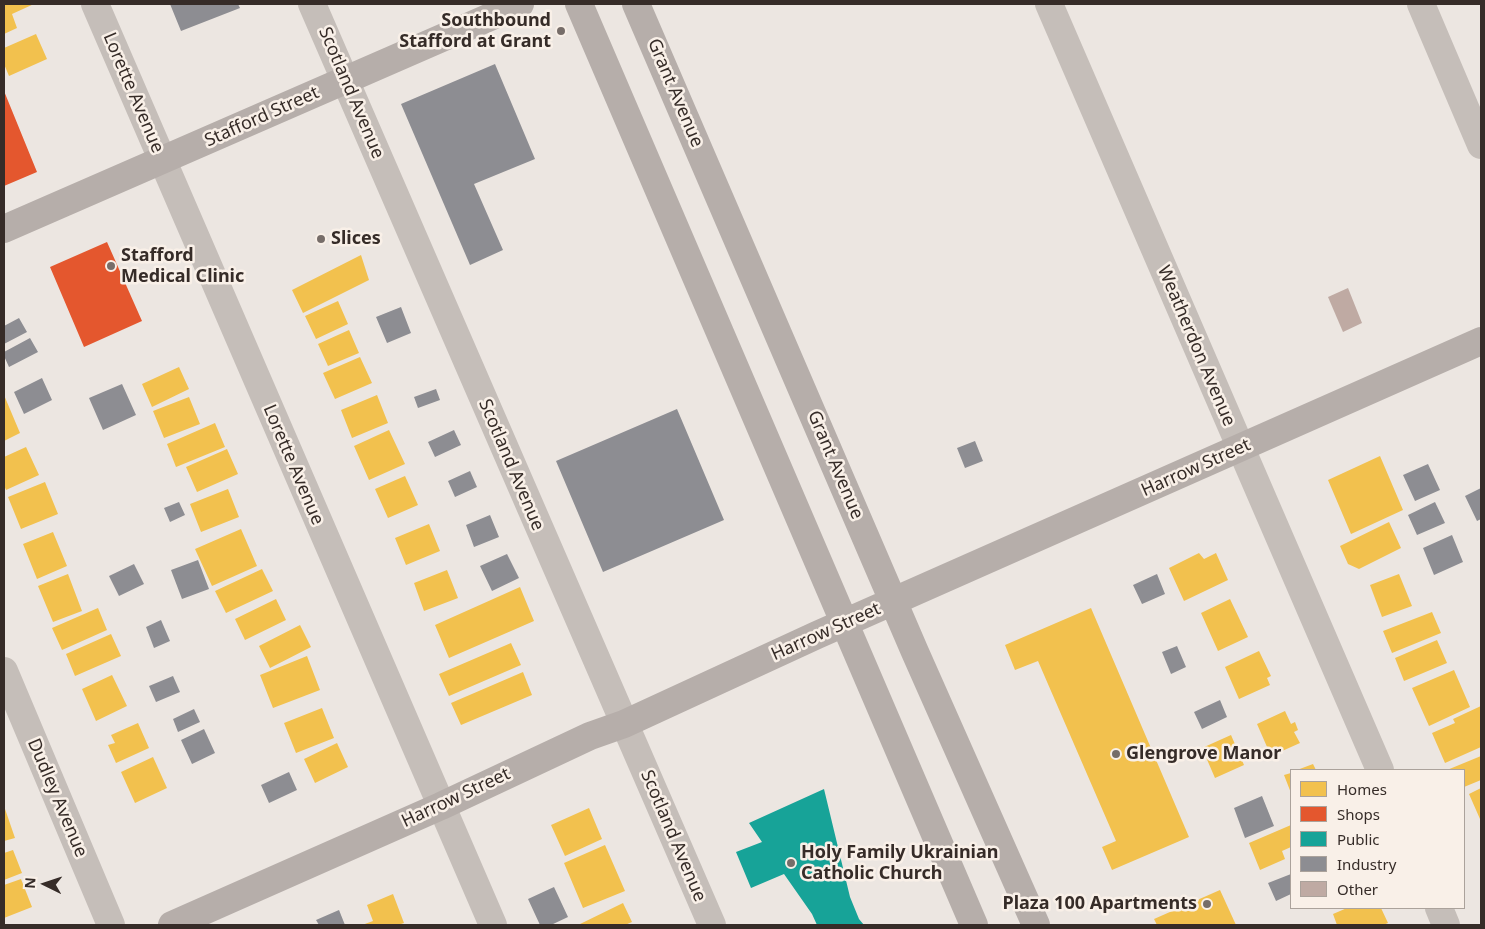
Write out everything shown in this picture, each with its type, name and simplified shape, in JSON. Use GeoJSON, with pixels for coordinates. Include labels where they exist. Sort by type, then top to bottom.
{"type":"FeatureCollection","features":[{"type":"Feature","properties":{"kind":"street","name":"Lorette Avenue"},"geometry":{"type":"LineString","coordinates":[[95,4],[492,925]]}},
{"type":"Feature","properties":{"kind":"street","name":"Scotland Avenue"},"geometry":{"type":"LineString","coordinates":[[312,4],[712,925]]}},
{"type":"Feature","properties":{"kind":"street","name":"Stafford Street"},"geometry":{"type":"LineString","coordinates":[[4,229],[520,4]]}},
{"type":"Feature","properties":{"kind":"street"},"geometry":{"type":"LineString","coordinates":[[579,4],[974,925]]}},
{"type":"Feature","properties":{"kind":"street","name":"Grant Avenue"},"geometry":{"type":"LineString","coordinates":[[636,4],[894,602],[1036,925]]}},
{"type":"Feature","properties":{"kind":"street","name":"Weatherdon Avenue"},"geometry":{"type":"LineString","coordinates":[[1049,4],[1380,769]]}},
{"type":"Feature","properties":{"kind":"street"},"geometry":{"type":"LineString","coordinates":[[1420,4],[1481,145]]}},
{"type":"Feature","properties":{"kind":"street","name":"Harrow Street"},"geometry":{"type":"LineString","coordinates":[[172,925],[441,806],[590,736],[624,724],[845,623],[1481,341]]}},
{"type":"Feature","properties":{"kind":"street","name":"Dudley Avenue"},"geometry":{"type":"LineString","coordinates":[[4,671],[111,925]]}},
{"type":"Feature","properties":{"kind":"street"},"geometry":{"type":"LineString","coordinates":[[1439,909],[1446,925]]}},
{"type":"Feature","properties":{"kind":"building: Homes"},"geometry":{"type":"Polygon","coordinates":[[[4,4],[34,4],[12,14],[17,28],[4,34],[4,4]]]}},
{"type":"Feature","properties":{"kind":"building: Homes"},"geometry":{"type":"Polygon","coordinates":[[[36,34],[47,59],[9,76],[4,64],[4,48],[36,34]]]}},
{"type":"Feature","properties":{"kind":"building: Homes"},"geometry":{"type":"Polygon","coordinates":[[[361,255],[369,280],[303,313],[292,290],[361,255]]]}},
{"type":"Feature","properties":{"kind":"building: Homes"},"geometry":{"type":"Polygon","coordinates":[[[338,301],[348,324],[316,339],[305,316],[338,301]]]}},
{"type":"Feature","properties":{"kind":"building: Homes"},"geometry":{"type":"Polygon","coordinates":[[[349,330],[359,353],[328,366],[318,344],[349,330]]]}},
{"type":"Feature","properties":{"kind":"building: Homes"},"geometry":{"type":"Polygon","coordinates":[[[360,357],[372,383],[335,399],[323,373],[360,357]]]}},
{"type":"Feature","properties":{"kind":"building: Homes"},"geometry":{"type":"Polygon","coordinates":[[[179,367],[189,389],[152,407],[142,384],[179,367]]]}},
{"type":"Feature","properties":{"kind":"building: Homes"},"geometry":{"type":"Polygon","coordinates":[[[4,395],[20,433],[4,441],[4,395]]]}},
{"type":"Feature","properties":{"kind":"building: Homes"},"geometry":{"type":"Polygon","coordinates":[[[377,395],[388,423],[352,438],[341,410],[377,395]]]}},
{"type":"Feature","properties":{"kind":"building: Homes"},"geometry":{"type":"Polygon","coordinates":[[[189,397],[200,424],[164,438],[153,411],[189,397]]]}},
{"type":"Feature","properties":{"kind":"building: Homes"},"geometry":{"type":"Polygon","coordinates":[[[215,423],[225,447],[176,467],[167,444],[215,423]]]}},
{"type":"Feature","properties":{"kind":"building: Homes"},"geometry":{"type":"Polygon","coordinates":[[[389,430],[405,464],[369,480],[354,446],[389,430]]]}},
{"type":"Feature","properties":{"kind":"building: Homes"},"geometry":{"type":"Polygon","coordinates":[[[26,447],[39,475],[6,490],[4,485],[4,457],[26,447]]]}},
{"type":"Feature","properties":{"kind":"building: Homes"},"geometry":{"type":"Polygon","coordinates":[[[227,449],[238,474],[197,492],[186,467],[227,449]]]}},
{"type":"Feature","properties":{"kind":"building: Homes"},"geometry":{"type":"Polygon","coordinates":[[[1380,456],[1403,510],[1351,534],[1328,480],[1380,456]]]}},
{"type":"Feature","properties":{"kind":"building: Homes"},"geometry":{"type":"Polygon","coordinates":[[[405,476],[418,505],[388,518],[375,489],[405,476]]]}},
{"type":"Feature","properties":{"kind":"building: Homes"},"geometry":{"type":"Polygon","coordinates":[[[45,482],[58,514],[21,529],[8,497],[45,482]]]}},
{"type":"Feature","properties":{"kind":"building: Homes"},"geometry":{"type":"Polygon","coordinates":[[[228,489],[239,517],[201,532],[190,504],[228,489]]]}},
{"type":"Feature","properties":{"kind":"building: Homes"},"geometry":{"type":"Polygon","coordinates":[[[1389,522],[1401,548],[1359,569],[1348,564],[1340,546],[1389,522]]]}},
{"type":"Feature","properties":{"kind":"building: Homes"},"geometry":{"type":"Polygon","coordinates":[[[429,524],[440,551],[406,565],[395,538],[429,524]]]}},
{"type":"Feature","properties":{"kind":"building: Homes"},"geometry":{"type":"Polygon","coordinates":[[[241,529],[257,566],[212,586],[195,549],[241,529]]]}},
{"type":"Feature","properties":{"kind":"building: Homes"},"geometry":{"type":"Polygon","coordinates":[[[53,532],[67,566],[37,579],[23,544],[53,532]]]}},
{"type":"Feature","properties":{"kind":"building: Homes"},"geometry":{"type":"Polygon","coordinates":[[[1199,553],[1204,559],[1216,553],[1228,580],[1184,601],[1169,568],[1199,553]]]}},
{"type":"Feature","properties":{"kind":"building: Homes"},"geometry":{"type":"Polygon","coordinates":[[[262,569],[273,591],[226,613],[215,591],[262,569]]]}},
{"type":"Feature","properties":{"kind":"building: Homes"},"geometry":{"type":"Polygon","coordinates":[[[447,570],[458,598],[424,611],[414,583],[447,570]]]}},
{"type":"Feature","properties":{"kind":"building: Homes"},"geometry":{"type":"Polygon","coordinates":[[[68,574],[82,611],[53,622],[38,586],[68,574]]]}},
{"type":"Feature","properties":{"kind":"building: Homes"},"geometry":{"type":"Polygon","coordinates":[[[1399,574],[1412,606],[1382,617],[1370,585],[1399,574]]]}},
{"type":"Feature","properties":{"kind":"building: Homes"},"geometry":{"type":"Polygon","coordinates":[[[520,587],[534,621],[449,658],[435,625],[520,587]]]}},
{"type":"Feature","properties":{"kind":"building: Homes"},"geometry":{"type":"Polygon","coordinates":[[[276,599],[286,620],[245,640],[235,619],[276,599]]]}},
{"type":"Feature","properties":{"kind":"building: Homes"},"geometry":{"type":"Polygon","coordinates":[[[1230,599],[1248,637],[1218,651],[1201,613],[1230,599]]]}},
{"type":"Feature","properties":{"kind":"building: Homes"},"geometry":{"type":"Polygon","coordinates":[[[98,608],[107,630],[62,650],[52,628],[98,608]]]}},
{"type":"Feature","properties":{"kind":"building: Homes","name":"Glengrove Manor"},"geometry":{"type":"Polygon","coordinates":[[[1091,608],[1189,837],[1112,870],[1102,847],[1116,841],[1038,661],[1015,670],[1005,645],[1091,608]]]}},
{"type":"Feature","properties":{"kind":"building: Homes"},"geometry":{"type":"Polygon","coordinates":[[[1432,612],[1441,633],[1392,653],[1383,631],[1432,612]]]}},
{"type":"Feature","properties":{"kind":"building: Homes"},"geometry":{"type":"Polygon","coordinates":[[[300,625],[311,647],[270,668],[259,646],[300,625]]]}},
{"type":"Feature","properties":{"kind":"building: Homes"},"geometry":{"type":"Polygon","coordinates":[[[111,634],[121,656],[75,676],[66,654],[111,634]]]}},
{"type":"Feature","properties":{"kind":"building: Homes"},"geometry":{"type":"Polygon","coordinates":[[[1437,640],[1447,663],[1404,681],[1395,658],[1437,640]]]}},
{"type":"Feature","properties":{"kind":"building: Homes"},"geometry":{"type":"Polygon","coordinates":[[[511,643],[521,665],[449,696],[439,674],[511,643]]]}},
{"type":"Feature","properties":{"kind":"building: Homes"},"geometry":{"type":"Polygon","coordinates":[[[1259,651],[1271,676],[1267,678],[1270,685],[1239,699],[1225,667],[1259,651]]]}},
{"type":"Feature","properties":{"kind":"building: Homes"},"geometry":{"type":"Polygon","coordinates":[[[307,656],[320,690],[273,708],[260,675],[307,656]]]}},
{"type":"Feature","properties":{"kind":"building: Homes"},"geometry":{"type":"Polygon","coordinates":[[[1454,670],[1470,707],[1429,726],[1412,688],[1454,670]]]}},
{"type":"Feature","properties":{"kind":"building: Homes"},"geometry":{"type":"Polygon","coordinates":[[[523,672],[532,695],[461,725],[451,703],[523,672]]]}},
{"type":"Feature","properties":{"kind":"building: Homes"},"geometry":{"type":"Polygon","coordinates":[[[112,675],[127,706],[96,721],[82,689],[112,675]]]}},
{"type":"Feature","properties":{"kind":"building: Homes"},"geometry":{"type":"Polygon","coordinates":[[[1481,706],[1481,747],[1445,763],[1432,733],[1455,723],[1453,719],[1481,706]]]}},
{"type":"Feature","properties":{"kind":"building: Homes"},"geometry":{"type":"Polygon","coordinates":[[[322,708],[334,738],[296,753],[284,723],[322,708]]]}},
{"type":"Feature","properties":{"kind":"building: Homes"},"geometry":{"type":"Polygon","coordinates":[[[1285,711],[1291,724],[1295,722],[1298,730],[1294,732],[1300,743],[1271,756],[1257,724],[1285,711]]]}},
{"type":"Feature","properties":{"kind":"building: Homes"},"geometry":{"type":"Polygon","coordinates":[[[138,723],[149,748],[116,763],[108,745],[115,743],[111,735],[138,723]]]}},
{"type":"Feature","properties":{"kind":"building: Homes"},"geometry":{"type":"Polygon","coordinates":[[[1231,735],[1244,765],[1215,778],[1202,748],[1231,735]]]}},
{"type":"Feature","properties":{"kind":"building: Homes"},"geometry":{"type":"Polygon","coordinates":[[[337,743],[348,767],[315,783],[304,759],[337,743]]]}},
{"type":"Feature","properties":{"kind":"building: Homes"},"geometry":{"type":"Polygon","coordinates":[[[1481,756],[1481,780],[1465,787],[1465,769],[1449,769],[1481,756]]]}},
{"type":"Feature","properties":{"kind":"building: Homes"},"geometry":{"type":"Polygon","coordinates":[[[153,757],[167,788],[135,803],[121,772],[153,757]]]}},
{"type":"Feature","properties":{"kind":"building: Homes"},"geometry":{"type":"Polygon","coordinates":[[[1313,764],[1316,769],[1300,769],[1313,764]]]}},
{"type":"Feature","properties":{"kind":"building: Homes"},"geometry":{"type":"Polygon","coordinates":[[[1290,773],[1290,790],[1284,775],[1290,773]]]}},
{"type":"Feature","properties":{"kind":"building: Homes"},"geometry":{"type":"Polygon","coordinates":[[[1481,788],[1481,818],[1480,819],[1469,794],[1481,788]]]}},
{"type":"Feature","properties":{"kind":"building: Homes"},"geometry":{"type":"Polygon","coordinates":[[[4,806],[15,838],[4,841],[4,806]]]}},
{"type":"Feature","properties":{"kind":"building: Homes"},"geometry":{"type":"Polygon","coordinates":[[[589,808],[602,839],[565,856],[551,825],[589,808]]]}},
{"type":"Feature","properties":{"kind":"building: Homes"},"geometry":{"type":"Polygon","coordinates":[[[1290,825],[1290,847],[1282,851],[1285,859],[1260,870],[1249,843],[1290,825]]]}},
{"type":"Feature","properties":{"kind":"building: Homes"},"geometry":{"type":"Polygon","coordinates":[[[605,845],[625,891],[583,908],[564,863],[605,845]]]}},
{"type":"Feature","properties":{"kind":"building: Homes"},"geometry":{"type":"Polygon","coordinates":[[[13,850],[22,873],[4,880],[4,853],[13,850]]]}},
{"type":"Feature","properties":{"kind":"building: Homes"},"geometry":{"type":"Polygon","coordinates":[[[21,879],[32,907],[4,918],[4,885],[21,879]]]}},
{"type":"Feature","properties":{"kind":"building: Homes","name":"Plaza 100 Apartments"},"geometry":{"type":"Polygon","coordinates":[[[1220,890],[1236,925],[1157,925],[1154,919],[1220,890]]]}},
{"type":"Feature","properties":{"kind":"building: Homes"},"geometry":{"type":"Polygon","coordinates":[[[393,894],[404,923],[398,925],[362,925],[373,921],[367,905],[393,894]]]}},
{"type":"Feature","properties":{"kind":"building: Homes"},"geometry":{"type":"Polygon","coordinates":[[[623,903],[632,922],[625,925],[578,925],[623,903]]]}},
{"type":"Feature","properties":{"kind":"building: Homes"},"geometry":{"type":"Polygon","coordinates":[[[1345,909],[1381,909],[1388,923],[1383,925],[1337,925],[1333,914],[1345,909]]]}},
{"type":"Feature","properties":{"kind":"building: Shops"},"geometry":{"type":"Polygon","coordinates":[[[4,91],[37,172],[4,186],[4,91]]]}},
{"type":"Feature","properties":{"kind":"building: Shops"},"geometry":{"type":"Polygon","coordinates":[[[107,242],[142,321],[84,347],[50,267],[107,242]]]}},
{"type":"Feature","properties":{"kind":"building: Public","name":"Holy Family Ukrainian Catholic Church"},"geometry":{"type":"Polygon","coordinates":[[[824,789],[850,897],[859,919],[864,925],[817,925],[812,914],[784,874],[751,888],[736,852],[762,842],[749,823],[824,789]]]}},
{"type":"Feature","properties":{"kind":"building: Industry"},"geometry":{"type":"Polygon","coordinates":[[[170,4],[238,4],[240,8],[181,31],[170,4]]]}},
{"type":"Feature","properties":{"kind":"building: Industry"},"geometry":{"type":"Polygon","coordinates":[[[495,64],[535,159],[474,184],[503,250],[470,265],[401,104],[495,64]]]}},
{"type":"Feature","properties":{"kind":"building: Industry"},"geometry":{"type":"Polygon","coordinates":[[[401,307],[411,333],[387,343],[376,317],[401,307]]]}},
{"type":"Feature","properties":{"kind":"building: Industry"},"geometry":{"type":"Polygon","coordinates":[[[19,318],[27,332],[4,344],[4,326],[19,318]]]}},
{"type":"Feature","properties":{"kind":"building: Industry"},"geometry":{"type":"Polygon","coordinates":[[[30,338],[38,352],[9,367],[4,352],[30,338]]]}},
{"type":"Feature","properties":{"kind":"building: Industry"},"geometry":{"type":"Polygon","coordinates":[[[42,378],[52,400],[24,414],[14,392],[42,378]]]}},
{"type":"Feature","properties":{"kind":"building: Industry"},"geometry":{"type":"Polygon","coordinates":[[[122,384],[136,415],[103,430],[89,398],[122,384]]]}},
{"type":"Feature","properties":{"kind":"building: Industry"},"geometry":{"type":"Polygon","coordinates":[[[436,389],[440,400],[418,408],[414,397],[436,389]]]}},
{"type":"Feature","properties":{"kind":"building: Industry"},"geometry":{"type":"Polygon","coordinates":[[[677,409],[724,520],[603,572],[556,461],[677,409]]]}},
{"type":"Feature","properties":{"kind":"building: Industry"},"geometry":{"type":"Polygon","coordinates":[[[454,430],[461,445],[435,457],[428,442],[454,430]]]}},
{"type":"Feature","properties":{"kind":"building: Industry"},"geometry":{"type":"Polygon","coordinates":[[[975,441],[983,461],[965,468],[957,448],[975,441]]]}},
{"type":"Feature","properties":{"kind":"building: Industry"},"geometry":{"type":"Polygon","coordinates":[[[1428,464],[1440,490],[1415,501],[1403,475],[1428,464]]]}},
{"type":"Feature","properties":{"kind":"building: Industry"},"geometry":{"type":"Polygon","coordinates":[[[470,471],[477,487],[455,497],[448,481],[470,471]]]}},
{"type":"Feature","properties":{"kind":"building: Industry"},"geometry":{"type":"Polygon","coordinates":[[[1481,488],[1481,519],[1477,521],[1465,496],[1481,488]]]}},
{"type":"Feature","properties":{"kind":"building: Industry"},"geometry":{"type":"Polygon","coordinates":[[[179,502],[185,515],[170,522],[164,508],[179,502]]]}},
{"type":"Feature","properties":{"kind":"building: Industry"},"geometry":{"type":"Polygon","coordinates":[[[1435,502],[1445,523],[1417,535],[1408,515],[1435,502]]]}},
{"type":"Feature","properties":{"kind":"building: Industry"},"geometry":{"type":"Polygon","coordinates":[[[490,515],[499,537],[474,547],[466,525],[490,515]]]}},
{"type":"Feature","properties":{"kind":"building: Industry"},"geometry":{"type":"Polygon","coordinates":[[[1452,535],[1463,562],[1434,575],[1423,548],[1452,535]]]}},
{"type":"Feature","properties":{"kind":"building: Industry"},"geometry":{"type":"Polygon","coordinates":[[[507,554],[519,578],[492,591],[480,566],[507,554]]]}},
{"type":"Feature","properties":{"kind":"building: Industry"},"geometry":{"type":"Polygon","coordinates":[[[198,560],[209,589],[182,599],[171,570],[198,560]]]}},
{"type":"Feature","properties":{"kind":"building: Industry"},"geometry":{"type":"Polygon","coordinates":[[[134,564],[144,584],[119,596],[109,576],[134,564]]]}},
{"type":"Feature","properties":{"kind":"building: Industry"},"geometry":{"type":"Polygon","coordinates":[[[1157,574],[1165,594],[1142,604],[1133,585],[1157,574]]]}},
{"type":"Feature","properties":{"kind":"building: Industry"},"geometry":{"type":"Polygon","coordinates":[[[161,620],[170,641],[154,648],[146,627],[161,620]]]}},
{"type":"Feature","properties":{"kind":"building: Industry"},"geometry":{"type":"Polygon","coordinates":[[[1177,646],[1186,667],[1171,674],[1162,652],[1177,646]]]}},
{"type":"Feature","properties":{"kind":"building: Industry"},"geometry":{"type":"Polygon","coordinates":[[[173,676],[180,692],[156,702],[149,686],[173,676]]]}},
{"type":"Feature","properties":{"kind":"building: Industry"},"geometry":{"type":"Polygon","coordinates":[[[1220,700],[1227,717],[1202,729],[1194,712],[1220,700]]]}},
{"type":"Feature","properties":{"kind":"building: Industry"},"geometry":{"type":"Polygon","coordinates":[[[194,709],[200,722],[178,732],[173,719],[194,709]]]}},
{"type":"Feature","properties":{"kind":"building: Industry"},"geometry":{"type":"Polygon","coordinates":[[[204,729],[215,753],[192,764],[181,740],[204,729]]]}},
{"type":"Feature","properties":{"kind":"building: Industry"},"geometry":{"type":"Polygon","coordinates":[[[289,772],[297,790],[269,803],[261,785],[289,772]]]}},
{"type":"Feature","properties":{"kind":"building: Industry"},"geometry":{"type":"Polygon","coordinates":[[[1262,796],[1274,826],[1245,838],[1234,808],[1262,796]]]}},
{"type":"Feature","properties":{"kind":"building: Industry"},"geometry":{"type":"Polygon","coordinates":[[[1290,874],[1290,894],[1276,901],[1268,883],[1290,874]]]}},
{"type":"Feature","properties":{"kind":"building: Industry"},"geometry":{"type":"Polygon","coordinates":[[[554,887],[568,917],[551,925],[540,925],[528,899],[554,887]]]}},
{"type":"Feature","properties":{"kind":"building: Industry"},"geometry":{"type":"Polygon","coordinates":[[[339,910],[345,925],[319,925],[316,920],[339,910]]]}},
{"type":"Feature","properties":{"kind":"building: Other"},"geometry":{"type":"Polygon","coordinates":[[[1348,288],[1362,323],[1343,332],[1328,297],[1348,288]]]}},
{"type":"Feature","properties":{"kind":"place","name":"Southbound Stafford at Grant"},"geometry":{"type":"Point","coordinates":[561,31]}},
{"type":"Feature","properties":{"kind":"place","name":"Slices"},"geometry":{"type":"Point","coordinates":[321,239]}},
{"type":"Feature","properties":{"kind":"place","name":"Stafford Medical Clinic"},"geometry":{"type":"Point","coordinates":[111,266]}},
{"type":"Feature","properties":{"kind":"place","name":"Glengrove Manor"},"geometry":{"type":"Point","coordinates":[1116,754]}},
{"type":"Feature","properties":{"kind":"place","name":"Holy Family Ukrainian Catholic Church"},"geometry":{"type":"Point","coordinates":[791,863]}},
{"type":"Feature","properties":{"kind":"place","name":"Plaza 100 Apartments"},"geometry":{"type":"Point","coordinates":[1207,904]}}]}
